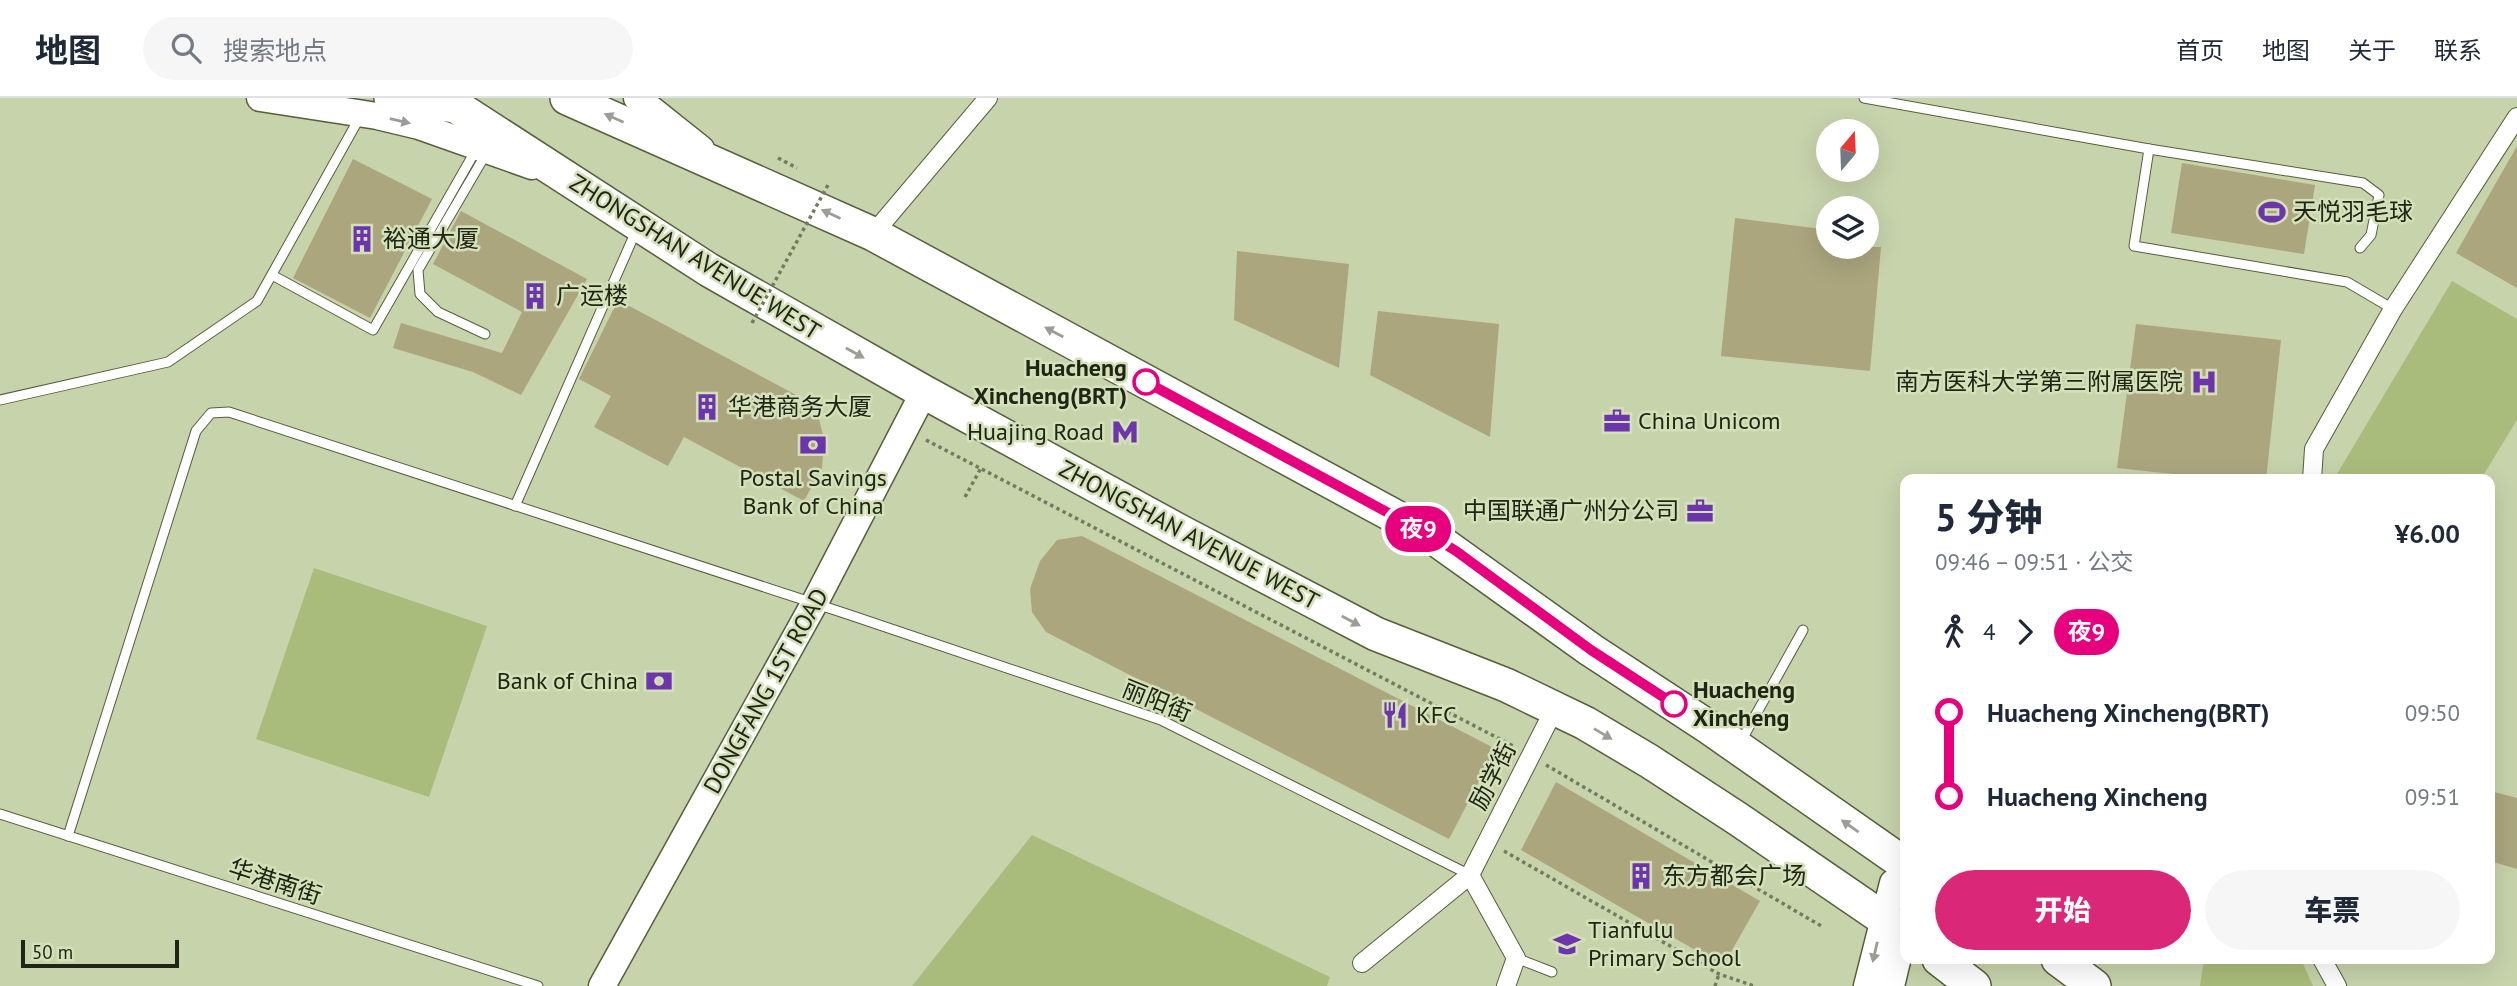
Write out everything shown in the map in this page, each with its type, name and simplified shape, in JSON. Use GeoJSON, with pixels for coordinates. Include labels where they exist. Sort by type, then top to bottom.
{"type":"FeatureCollection","features":[{"type":"Feature","properties":{"kind":"highway"},"geometry":{"type":"LineString","coordinates":[[391,98],[449,102]]}},
{"type":"Feature","properties":{"kind":"highway"},"geometry":{"type":"LineString","coordinates":[[568,98],[873,234],[1433,537],[1591,650],[1738,747],[1900,861]]}},
{"type":"Feature","properties":{"kind":"highway","name":"ZHONGSHAN AVENUE WEST"},"geometry":{"type":"LineString","coordinates":[[449,102],[747,294],[924,392],[1181,532],[1376,634],[1506,685],[1585,723],[1649,761],[1899,927]]}},
{"type":"Feature","properties":{"kind":"highway"},"geometry":{"type":"LineString","coordinates":[[1945,964],[1974,986]]}},
{"type":"Feature","properties":{"kind":"highway"},"geometry":{"type":"LineString","coordinates":[[2065,964],[2094,986]]}},
{"type":"Feature","properties":{"kind":"street"},"geometry":{"type":"LineString","coordinates":[[260,98],[419,126],[565,177]]}},
{"type":"Feature","properties":{"kind":"street"},"geometry":{"type":"LineString","coordinates":[[637,98],[721,165]]}},
{"type":"Feature","properties":{"kind":"street"},"geometry":{"type":"LineString","coordinates":[[873,234],[988,98]]}},
{"type":"Feature","properties":{"kind":"street"},"geometry":{"type":"LineString","coordinates":[[2312,474],[2314,449],[2393,309],[2517,117]]}},
{"type":"Feature","properties":{"kind":"street","name":"DONGFANG 1ST ROAD"},"geometry":{"type":"LineString","coordinates":[[602,986],[814,604],[924,392]]}},
{"type":"Feature","properties":{"kind":"street","name":"励学街"},"geometry":{"type":"LineString","coordinates":[[1472,870],[1555,708]]}},
{"type":"Feature","properties":{"kind":"street"},"geometry":{"type":"LineString","coordinates":[[1362,963],[1472,870],[1516,958],[1506,986]]}},
{"type":"Feature","properties":{"kind":"street"},"geometry":{"type":"LineString","coordinates":[[1891,986],[1899,927],[1893,884],[1900,879]]}},
{"type":"Feature","properties":{"kind":"street"},"geometry":{"type":"LineString","coordinates":[[1867,986],[1899,927]]}},
{"type":"Feature","properties":{"kind":"street"},"geometry":{"type":"LineString","coordinates":[[2325,964],[2337,986]]}},
{"type":"Feature","properties":{"kind":"lane"},"geometry":{"type":"LineString","coordinates":[[1864,98],[2149,149],[2363,183],[2379,195],[2371,235],[2360,248]]}},
{"type":"Feature","properties":{"kind":"lane"},"geometry":{"type":"LineString","coordinates":[[0,400],[168,362],[257,301],[361,114]]}},
{"type":"Feature","properties":{"kind":"lane"},"geometry":{"type":"LineString","coordinates":[[272,275],[373,330],[483,148]]}},
{"type":"Feature","properties":{"kind":"lane"},"geometry":{"type":"LineString","coordinates":[[483,148],[418,270],[420,294],[438,312],[485,334]]}},
{"type":"Feature","properties":{"kind":"lane"},"geometry":{"type":"LineString","coordinates":[[2149,149],[2134,246],[2347,282],[2393,309]]}},
{"type":"Feature","properties":{"kind":"lane"},"geometry":{"type":"LineString","coordinates":[[515,506],[639,226]]}},
{"type":"Feature","properties":{"kind":"lane","name":"丽阳街"},"geometry":{"type":"LineString","coordinates":[[68,836],[196,431],[211,413],[229,412],[1161,720],[1472,870]]}},
{"type":"Feature","properties":{"kind":"lane"},"geometry":{"type":"LineString","coordinates":[[1738,747],[1803,630]]}},
{"type":"Feature","properties":{"kind":"lane","name":"华港南街"},"geometry":{"type":"LineString","coordinates":[[0,814],[538,986]]}},
{"type":"Feature","properties":{"kind":"lane"},"geometry":{"type":"LineString","coordinates":[[1516,958],[1552,972]]}},
{"type":"Feature","properties":{"kind":"path"},"geometry":{"type":"LineString","coordinates":[[752,323],[828,186]]}},
{"type":"Feature","properties":{"kind":"path"},"geometry":{"type":"LineString","coordinates":[[905,429],[1531,756],[1823,927]]}},
{"type":"Feature","properties":{"kind":"path"},"geometry":{"type":"LineString","coordinates":[[965,497],[981,468]]}},
{"type":"Feature","properties":{"kind":"path"},"geometry":{"type":"LineString","coordinates":[[1487,841],[1719,974],[1754,986]]}},
{"type":"Feature","properties":{"kind":"path"},"geometry":{"type":"LineString","coordinates":[[1715,986],[1719,974]]}},
{"type":"Feature","properties":{"kind":"green space"},"geometry":{"type":"Polygon","coordinates":[[[2452,281],[2517,319],[2517,420],[2484,474],[2337,474],[2452,281]]]}},
{"type":"Feature","properties":{"kind":"green space"},"geometry":{"type":"Polygon","coordinates":[[[314,568],[487,626],[429,797],[256,739],[314,568]]]}},
{"type":"Feature","properties":{"kind":"green space"},"geometry":{"type":"Polygon","coordinates":[[[1032,835],[1330,977],[1327,986],[912,986],[1032,835]]]}},
{"type":"Feature","properties":{"kind":"green space"},"geometry":{"type":"Polygon","coordinates":[[[2203,964],[2303,964],[2313,986],[2200,986],[2203,964]]]}},
{"type":"Feature","properties":{"kind":"building"},"geometry":{"type":"Polygon","coordinates":[[[2517,146],[2517,288],[2456,253],[2517,146]]]}},
{"type":"Feature","properties":{"kind":"building","name":"裕通大厦"},"geometry":{"type":"Polygon","coordinates":[[[353,159],[432,199],[370,318],[293,278],[353,159]]]}},
{"type":"Feature","properties":{"kind":"building"},"geometry":{"type":"Polygon","coordinates":[[[2182,163],[2315,185],[2304,254],[2171,233],[2182,163]]]}},
{"type":"Feature","properties":{"kind":"building","name":"广运楼"},"geometry":{"type":"Polygon","coordinates":[[[461,211],[587,279],[521,395],[473,372],[393,348],[401,323],[502,353],[522,312],[433,264],[461,211]]]}},
{"type":"Feature","properties":{"kind":"building"},"geometry":{"type":"Polygon","coordinates":[[[1735,218],[1816,228],[1816,259],[1879,259],[1881,247],[1870,371],[1721,356],[1735,218]]]}},
{"type":"Feature","properties":{"kind":"building"},"geometry":{"type":"Polygon","coordinates":[[[1237,251],[1349,264],[1339,368],[1234,320],[1237,251]]]}},
{"type":"Feature","properties":{"kind":"building","name":"华港商务大厦"},"geometry":{"type":"Polygon","coordinates":[[[618,300],[798,396],[819,419],[824,439],[822,468],[804,501],[684,437],[668,466],[594,427],[611,396],[579,379],[618,300]]]}},
{"type":"Feature","properties":{"kind":"building"},"geometry":{"type":"Polygon","coordinates":[[[1378,311],[1499,324],[1490,437],[1370,375],[1378,311]]]}},
{"type":"Feature","properties":{"kind":"building"},"geometry":{"type":"Polygon","coordinates":[[[2136,324],[2281,340],[2267,474],[2172,474],[2117,468],[2136,324]]]}},
{"type":"Feature","properties":{"kind":"building"},"geometry":{"type":"Polygon","coordinates":[[[1082,536],[1496,749],[1449,839],[1046,632],[1032,612],[1030,589],[1040,561],[1057,540],[1082,536]]]}},
{"type":"Feature","properties":{"kind":"building","name":"东方都会广场"},"geometry":{"type":"Polygon","coordinates":[[[1556,782],[1760,901],[1723,966],[1521,850],[1556,782]]]}},
{"type":"Feature","properties":{"kind":"building"},"geometry":{"type":"Polygon","coordinates":[[[2495,792],[2517,798],[2517,869],[2495,862],[2495,792]]]}},
{"type":"Feature","properties":{"kind":"bus line","name":"夜9"},"geometry":{"type":"LineString","coordinates":[[1146,382],[1456,551],[1591,650],[1674,704]]}},
{"type":"Feature","properties":{"kind":"place","name":"天悦羽毛球"},"geometry":{"type":"Point","coordinates":[2272,212]}},
{"type":"Feature","properties":{"kind":"place","name":"裕通大厦"},"geometry":{"type":"Point","coordinates":[362,239]}},
{"type":"Feature","properties":{"kind":"place","name":"广运楼"},"geometry":{"type":"Point","coordinates":[535,296]}},
{"type":"Feature","properties":{"kind":"place","name":"Huacheng Xincheng(BRT)"},"geometry":{"type":"Point","coordinates":[1146,382]}},
{"type":"Feature","properties":{"kind":"place","name":"南方医科大学第三附属医院"},"geometry":{"type":"Point","coordinates":[2204,382]}},
{"type":"Feature","properties":{"kind":"place","name":"华港商务大厦"},"geometry":{"type":"Point","coordinates":[707,407]}},
{"type":"Feature","properties":{"kind":"place","name":"China Unicom"},"geometry":{"type":"Point","coordinates":[1617,421]}},
{"type":"Feature","properties":{"kind":"place","name":"Huajing Road"},"geometry":{"type":"Point","coordinates":[1125,432]}},
{"type":"Feature","properties":{"kind":"place","name":"Postal Savings Bank of China"},"geometry":{"type":"Point","coordinates":[813,445]}},
{"type":"Feature","properties":{"kind":"place","name":"中国联通广州分公司"},"geometry":{"type":"Point","coordinates":[1700,511]}},
{"type":"Feature","properties":{"kind":"place","name":"Bank of China"},"geometry":{"type":"Point","coordinates":[659,681]}},
{"type":"Feature","properties":{"kind":"place","name":"Huacheng Xincheng"},"geometry":{"type":"Point","coordinates":[1674,704]}},
{"type":"Feature","properties":{"kind":"place","name":"KFC"},"geometry":{"type":"Point","coordinates":[1395,715]}},
{"type":"Feature","properties":{"kind":"place","name":"东方都会广场"},"geometry":{"type":"Point","coordinates":[1641,876]}},
{"type":"Feature","properties":{"kind":"place","name":"Tianfulu Primary School"},"geometry":{"type":"Point","coordinates":[1567,944]}}]}
